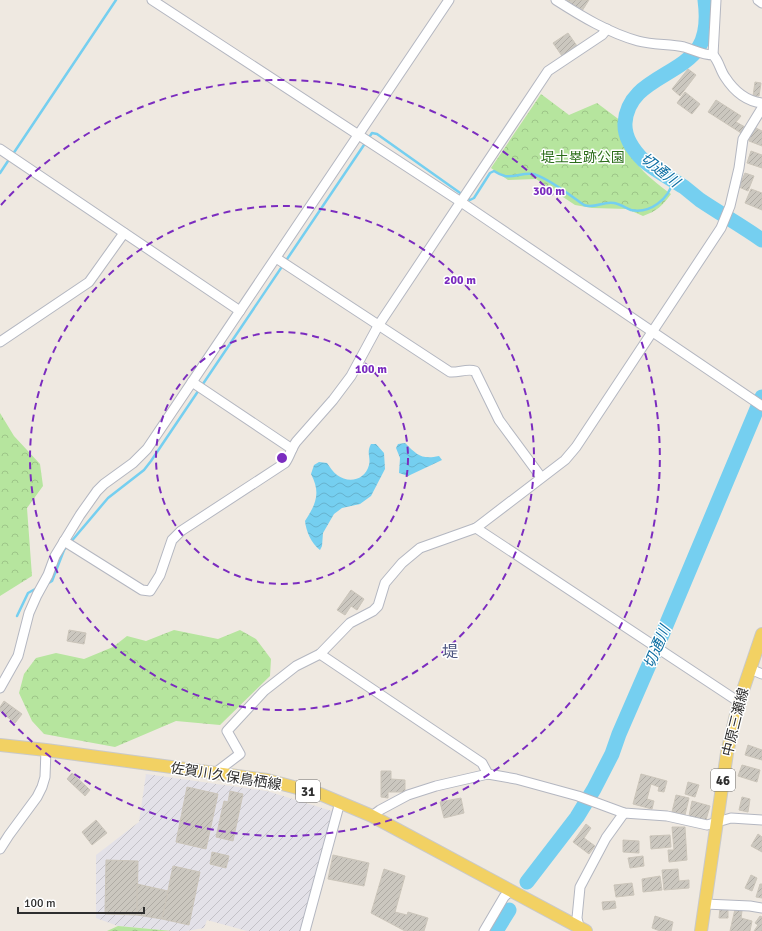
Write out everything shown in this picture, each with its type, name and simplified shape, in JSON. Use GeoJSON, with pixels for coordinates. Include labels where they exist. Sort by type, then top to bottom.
{"type":"FeatureCollection","features":[{"type":"Feature","properties":{"kind":"main road","name":"中原三瀬線"},"geometry":{"type":"LineString","coordinates":[[701,931],[727,753],[739,702],[762,634]]}},
{"type":"Feature","properties":{"kind":"main road","name":"佐賀川久保鳥栖線"},"geometry":{"type":"LineString","coordinates":[[0,745],[267,780],[320,794],[372,816],[582,930]]}},
{"type":"Feature","properties":{"kind":"street"},"geometry":{"type":"LineString","coordinates":[[152,0],[461,202],[762,406]]}},
{"type":"Feature","properties":{"kind":"street"},"geometry":{"type":"LineString","coordinates":[[0,688],[18,656],[29,613],[48,575],[55,556],[80,515],[97,491],[104,484],[133,463],[147,449],[449,0]]}},
{"type":"Feature","properties":{"kind":"street"},"geometry":{"type":"LineString","coordinates":[[556,0],[572,11],[607,29],[639,41],[684,47],[717,58],[725,76],[740,94],[751,102],[762,103]]}},
{"type":"Feature","properties":{"kind":"street"},"geometry":{"type":"LineString","coordinates":[[710,55],[716,0]]}},
{"type":"Feature","properties":{"kind":"street"},"geometry":{"type":"LineString","coordinates":[[758,0],[762,3]]}},
{"type":"Feature","properties":{"kind":"street"},"geometry":{"type":"LineString","coordinates":[[64,541],[142,590],[150,591],[160,575],[172,540],[181,531],[285,463],[289,458],[292,448],[305,430],[343,388],[378,326],[548,71],[602,35],[607,29]]}},
{"type":"Feature","properties":{"kind":"street"},"geometry":{"type":"LineString","coordinates":[[214,773],[240,754],[227,731],[264,691],[296,666],[320,654],[350,623],[373,611],[378,606],[385,582],[402,563],[420,548],[476,528],[565,460],[576,447],[721,228],[730,206],[739,168],[743,139],[762,108]]}},
{"type":"Feature","properties":{"kind":"street"},"geometry":{"type":"LineString","coordinates":[[3,150],[240,311]]}},
{"type":"Feature","properties":{"kind":"street"},"geometry":{"type":"LineString","coordinates":[[0,342],[89,282],[124,233]]}},
{"type":"Feature","properties":{"kind":"street"},"geometry":{"type":"LineString","coordinates":[[276,258],[450,372],[456,373],[472,370],[475,371],[499,420],[541,477]]}},
{"type":"Feature","properties":{"kind":"street"},"geometry":{"type":"LineString","coordinates":[[192,382],[292,448]]}},
{"type":"Feature","properties":{"kind":"street"},"geometry":{"type":"LineString","coordinates":[[476,528],[739,702]]}},
{"type":"Feature","properties":{"kind":"street"},"geometry":{"type":"LineString","coordinates":[[320,654],[482,763],[488,774]]}},
{"type":"Feature","properties":{"kind":"street"},"geometry":{"type":"LineString","coordinates":[[750,669],[762,674]]}},
{"type":"Feature","properties":{"kind":"street"},"geometry":{"type":"LineString","coordinates":[[0,850],[9,835],[37,797],[42,787],[45,777],[46,750]]}},
{"type":"Feature","properties":{"kind":"street"},"geometry":{"type":"LineString","coordinates":[[372,816],[408,795],[436,786],[488,774],[516,779],[578,796],[624,813],[667,816],[707,825],[731,818],[762,820]]}},
{"type":"Feature","properties":{"kind":"street"},"geometry":{"type":"LineString","coordinates":[[306,931],[340,802]]}},
{"type":"Feature","properties":{"kind":"street"},"geometry":{"type":"LineString","coordinates":[[582,930],[577,918],[580,887],[606,838],[624,813]]}},
{"type":"Feature","properties":{"kind":"street"},"geometry":{"type":"LineString","coordinates":[[484,931],[504,897],[510,891]]}},
{"type":"Feature","properties":{"kind":"street"},"geometry":{"type":"LineString","coordinates":[[705,904],[762,908]]}},
{"type":"Feature","properties":{"kind":"shaded area"},"geometry":{"type":"Polygon","coordinates":[[[146,774],[267,791],[335,812],[304,931],[247,931],[207,920],[204,928],[186,931],[172,931],[118,926],[96,918],[96,855],[139,822],[146,774]]]}},
{"type":"Feature","properties":{"kind":"green space","name":"堤土塁跡公園"},"geometry":{"type":"Polygon","coordinates":[[[541,94],[569,115],[597,103],[621,121],[623,134],[627,145],[637,164],[644,172],[671,194],[665,202],[656,210],[643,216],[627,209],[592,208],[575,205],[536,179],[508,180],[491,168],[541,94]]]}},
{"type":"Feature","properties":{"kind":"green space"},"geometry":{"type":"Polygon","coordinates":[[[0,413],[14,436],[40,464],[43,486],[27,508],[32,576],[0,596],[0,413]]]}},
{"type":"Feature","properties":{"kind":"green space"},"geometry":{"type":"Polygon","coordinates":[[[174,630],[218,639],[240,630],[256,639],[271,659],[270,676],[220,725],[176,721],[115,747],[44,734],[32,721],[19,693],[24,674],[36,658],[56,653],[84,659],[113,647],[127,636],[146,641],[174,630]]]}},
{"type":"Feature","properties":{"kind":"green space"},"geometry":{"type":"Polygon","coordinates":[[[118,926],[172,931],[107,931],[118,926]]]}},
{"type":"Feature","properties":{"kind":"water"},"geometry":{"type":"Polygon","coordinates":[[[405,443],[420,456],[439,456],[442,460],[408,476],[399,473],[400,458],[396,448],[398,444],[405,443]]]}},
{"type":"Feature","properties":{"kind":"water"},"geometry":{"type":"Polygon","coordinates":[[[371,444],[376,444],[384,453],[385,469],[371,496],[360,504],[342,508],[334,514],[323,533],[322,546],[320,550],[310,537],[306,529],[305,521],[316,498],[316,487],[311,474],[314,465],[319,462],[327,463],[337,475],[342,478],[351,480],[356,479],[367,470],[369,465],[369,450],[371,444]]]}},
{"type":"Feature","properties":{"kind":"building"},"geometry":{"type":"Polygon","coordinates":[[[589,0],[582,11],[567,1],[589,0]]]}},
{"type":"Feature","properties":{"kind":"building"},"geometry":{"type":"Polygon","coordinates":[[[568,33],[577,46],[562,56],[553,43],[568,33]]]}},
{"type":"Feature","properties":{"kind":"building"},"geometry":{"type":"Polygon","coordinates":[[[688,69],[696,75],[680,96],[672,89],[688,69]]]}},
{"type":"Feature","properties":{"kind":"building"},"geometry":{"type":"Polygon","coordinates":[[[755,82],[761,83],[759,96],[753,96],[755,82]]]}},
{"type":"Feature","properties":{"kind":"building"},"geometry":{"type":"Polygon","coordinates":[[[685,92],[700,104],[692,114],[677,103],[685,92]]]}},
{"type":"Feature","properties":{"kind":"building"},"geometry":{"type":"Polygon","coordinates":[[[716,100],[741,116],[736,122],[745,127],[741,133],[708,112],[716,100]]]}},
{"type":"Feature","properties":{"kind":"building"},"geometry":{"type":"Polygon","coordinates":[[[754,127],[762,131],[762,146],[749,141],[754,127]]]}},
{"type":"Feature","properties":{"kind":"building"},"geometry":{"type":"Polygon","coordinates":[[[751,151],[762,155],[762,168],[747,163],[751,151]]]}},
{"type":"Feature","properties":{"kind":"building"},"geometry":{"type":"Polygon","coordinates":[[[745,173],[754,176],[748,191],[739,187],[745,173]]]}},
{"type":"Feature","properties":{"kind":"building"},"geometry":{"type":"Polygon","coordinates":[[[751,189],[762,193],[762,210],[745,203],[751,189]]]}},
{"type":"Feature","properties":{"kind":"building"},"geometry":{"type":"Polygon","coordinates":[[[351,590],[364,599],[357,610],[351,606],[345,615],[337,610],[351,590]]]}},
{"type":"Feature","properties":{"kind":"building"},"geometry":{"type":"Polygon","coordinates":[[[69,630],[86,633],[84,644],[67,641],[69,630]]]}},
{"type":"Feature","properties":{"kind":"building"},"geometry":{"type":"Polygon","coordinates":[[[4,701],[22,714],[15,723],[0,711],[0,707],[4,701]]]}},
{"type":"Feature","properties":{"kind":"building"},"geometry":{"type":"Polygon","coordinates":[[[748,745],[762,750],[762,760],[745,755],[748,745]]]}},
{"type":"Feature","properties":{"kind":"building"},"geometry":{"type":"Polygon","coordinates":[[[742,765],[760,770],[757,782],[738,776],[742,765]]]}},
{"type":"Feature","properties":{"kind":"building"},"geometry":{"type":"Polygon","coordinates":[[[381,771],[391,771],[391,779],[405,780],[405,792],[388,792],[388,798],[381,797],[381,771]]]}},
{"type":"Feature","properties":{"kind":"building"},"geometry":{"type":"Polygon","coordinates":[[[72,773],[90,790],[85,796],[67,779],[72,773]]]}},
{"type":"Feature","properties":{"kind":"building"},"geometry":{"type":"Polygon","coordinates":[[[641,774],[667,781],[664,792],[658,791],[659,787],[651,784],[647,799],[654,801],[652,809],[633,804],[641,774]]]}},
{"type":"Feature","properties":{"kind":"building"},"geometry":{"type":"Polygon","coordinates":[[[688,782],[699,785],[695,797],[685,794],[688,782]]]}},
{"type":"Feature","properties":{"kind":"building"},"geometry":{"type":"Polygon","coordinates":[[[187,787],[218,794],[206,849],[176,842],[187,787]]]}},
{"type":"Feature","properties":{"kind":"building"},"geometry":{"type":"Polygon","coordinates":[[[230,791],[243,794],[233,841],[216,837],[224,801],[228,802],[230,791]]]}},
{"type":"Feature","properties":{"kind":"building"},"geometry":{"type":"Polygon","coordinates":[[[676,795],[689,798],[685,815],[672,812],[676,795]]]}},
{"type":"Feature","properties":{"kind":"building"},"geometry":{"type":"Polygon","coordinates":[[[742,797],[750,799],[748,812],[739,810],[742,797]]]}},
{"type":"Feature","properties":{"kind":"building"},"geometry":{"type":"Polygon","coordinates":[[[461,798],[464,813],[444,818],[440,802],[461,798]]]}},
{"type":"Feature","properties":{"kind":"building"},"geometry":{"type":"Polygon","coordinates":[[[692,801],[710,806],[706,820],[689,816],[692,801]]]}},
{"type":"Feature","properties":{"kind":"building"},"geometry":{"type":"Polygon","coordinates":[[[96,820],[107,833],[92,845],[82,832],[96,820]]]}},
{"type":"Feature","properties":{"kind":"building"},"geometry":{"type":"Polygon","coordinates":[[[586,824],[591,828],[584,838],[595,846],[589,854],[573,842],[586,824]]]}},
{"type":"Feature","properties":{"kind":"building"},"geometry":{"type":"Polygon","coordinates":[[[672,827],[685,827],[687,860],[669,862],[668,850],[674,850],[672,827]]]}},
{"type":"Feature","properties":{"kind":"building"},"geometry":{"type":"Polygon","coordinates":[[[758,834],[762,837],[762,852],[751,846],[758,834]]]}},
{"type":"Feature","properties":{"kind":"building"},"geometry":{"type":"Polygon","coordinates":[[[670,835],[671,847],[651,849],[650,836],[670,835]]]}},
{"type":"Feature","properties":{"kind":"building"},"geometry":{"type":"Polygon","coordinates":[[[623,840],[639,841],[639,853],[623,852],[623,840]]]}},
{"type":"Feature","properties":{"kind":"building"},"geometry":{"type":"Polygon","coordinates":[[[212,852],[229,856],[226,868],[210,864],[212,852]]]}},
{"type":"Feature","properties":{"kind":"building"},"geometry":{"type":"Polygon","coordinates":[[[333,855],[369,863],[364,886],[328,879],[333,855]]]}},
{"type":"Feature","properties":{"kind":"building"},"geometry":{"type":"Polygon","coordinates":[[[643,856],[644,866],[630,868],[628,858],[643,856]]]}},
{"type":"Feature","properties":{"kind":"building"},"geometry":{"type":"Polygon","coordinates":[[[106,860],[138,861],[137,915],[105,914],[106,860]]]}},
{"type":"Feature","properties":{"kind":"building"},"geometry":{"type":"Polygon","coordinates":[[[173,866],[200,872],[189,925],[162,919],[173,866]]]}},
{"type":"Feature","properties":{"kind":"building"},"geometry":{"type":"Polygon","coordinates":[[[384,869],[405,876],[395,912],[407,915],[408,912],[428,918],[424,931],[405,931],[371,913],[384,869]]]}},
{"type":"Feature","properties":{"kind":"building"},"geometry":{"type":"Polygon","coordinates":[[[678,869],[679,881],[689,880],[689,888],[664,890],[662,870],[678,869]]]}},
{"type":"Feature","properties":{"kind":"building"},"geometry":{"type":"Polygon","coordinates":[[[751,875],[757,878],[752,891],[745,888],[751,875]]]}},
{"type":"Feature","properties":{"kind":"building"},"geometry":{"type":"Polygon","coordinates":[[[660,876],[662,890],[643,892],[642,879],[660,876]]]}},
{"type":"Feature","properties":{"kind":"building"},"geometry":{"type":"Polygon","coordinates":[[[632,883],[634,895],[616,897],[614,885],[632,883]]]}},
{"type":"Feature","properties":{"kind":"building"},"geometry":{"type":"Polygon","coordinates":[[[137,884],[168,891],[162,919],[137,915],[137,884]]]}},
{"type":"Feature","properties":{"kind":"building"},"geometry":{"type":"Polygon","coordinates":[[[760,884],[762,884],[762,898],[756,897],[760,884]]]}},
{"type":"Feature","properties":{"kind":"building"},"geometry":{"type":"Polygon","coordinates":[[[615,901],[616,908],[603,910],[602,902],[615,901]]]}},
{"type":"Feature","properties":{"kind":"building"},"geometry":{"type":"Polygon","coordinates":[[[720,908],[728,908],[728,918],[719,918],[720,908]]]}},
{"type":"Feature","properties":{"kind":"building"},"geometry":{"type":"Polygon","coordinates":[[[735,909],[742,911],[741,918],[752,921],[750,931],[730,931],[735,909]]]}},
{"type":"Feature","properties":{"kind":"building"},"geometry":{"type":"Polygon","coordinates":[[[655,916],[673,922],[671,931],[660,931],[652,928],[655,916]]]}},
{"type":"Feature","properties":{"kind":"building"},"geometry":{"type":"Polygon","coordinates":[[[760,916],[762,917],[762,931],[754,931],[758,925],[755,923],[760,916]]]}},
{"type":"Feature","properties":{"kind":"waterway"},"geometry":{"type":"LineString","coordinates":[[13,154],[116,0]]}},
{"type":"Feature","properties":{"kind":"waterway","name":"切通川"},"geometry":{"type":"LineString","coordinates":[[705,0],[706,24],[702,42],[690,57],[644,88],[635,97],[628,109],[625,123],[626,134],[633,148],[648,164],[762,240]]}},
{"type":"Feature","properties":{"kind":"waterway"},"geometry":{"type":"LineString","coordinates":[[47,584],[52,581],[64,550],[108,498],[144,470],[151,461],[372,133],[377,134],[470,200],[474,198],[490,173],[494,171],[508,176],[523,174],[533,174],[539,176],[559,187],[584,205],[591,206],[614,203],[631,210],[638,211],[645,210],[658,204],[671,188],[673,181]]}},
{"type":"Feature","properties":{"kind":"waterway"},"geometry":{"type":"LineString","coordinates":[[0,173],[10,158]]}},
{"type":"Feature","properties":{"kind":"waterway","name":"切通川"},"geometry":{"type":"LineString","coordinates":[[527,882],[577,817],[594,789],[612,754],[619,734],[762,397]]}},
{"type":"Feature","properties":{"kind":"waterway"},"geometry":{"type":"LineString","coordinates":[[17,616],[28,593],[37,588]]}},
{"type":"Feature","properties":{"kind":"waterway","name":"切通川"},"geometry":{"type":"LineString","coordinates":[[496,931],[509,910]]}},
{"type":"Feature","properties":{"kind":"district","name":"堤"},"geometry":{"type":"Point","coordinates":[450,651]}}]}
